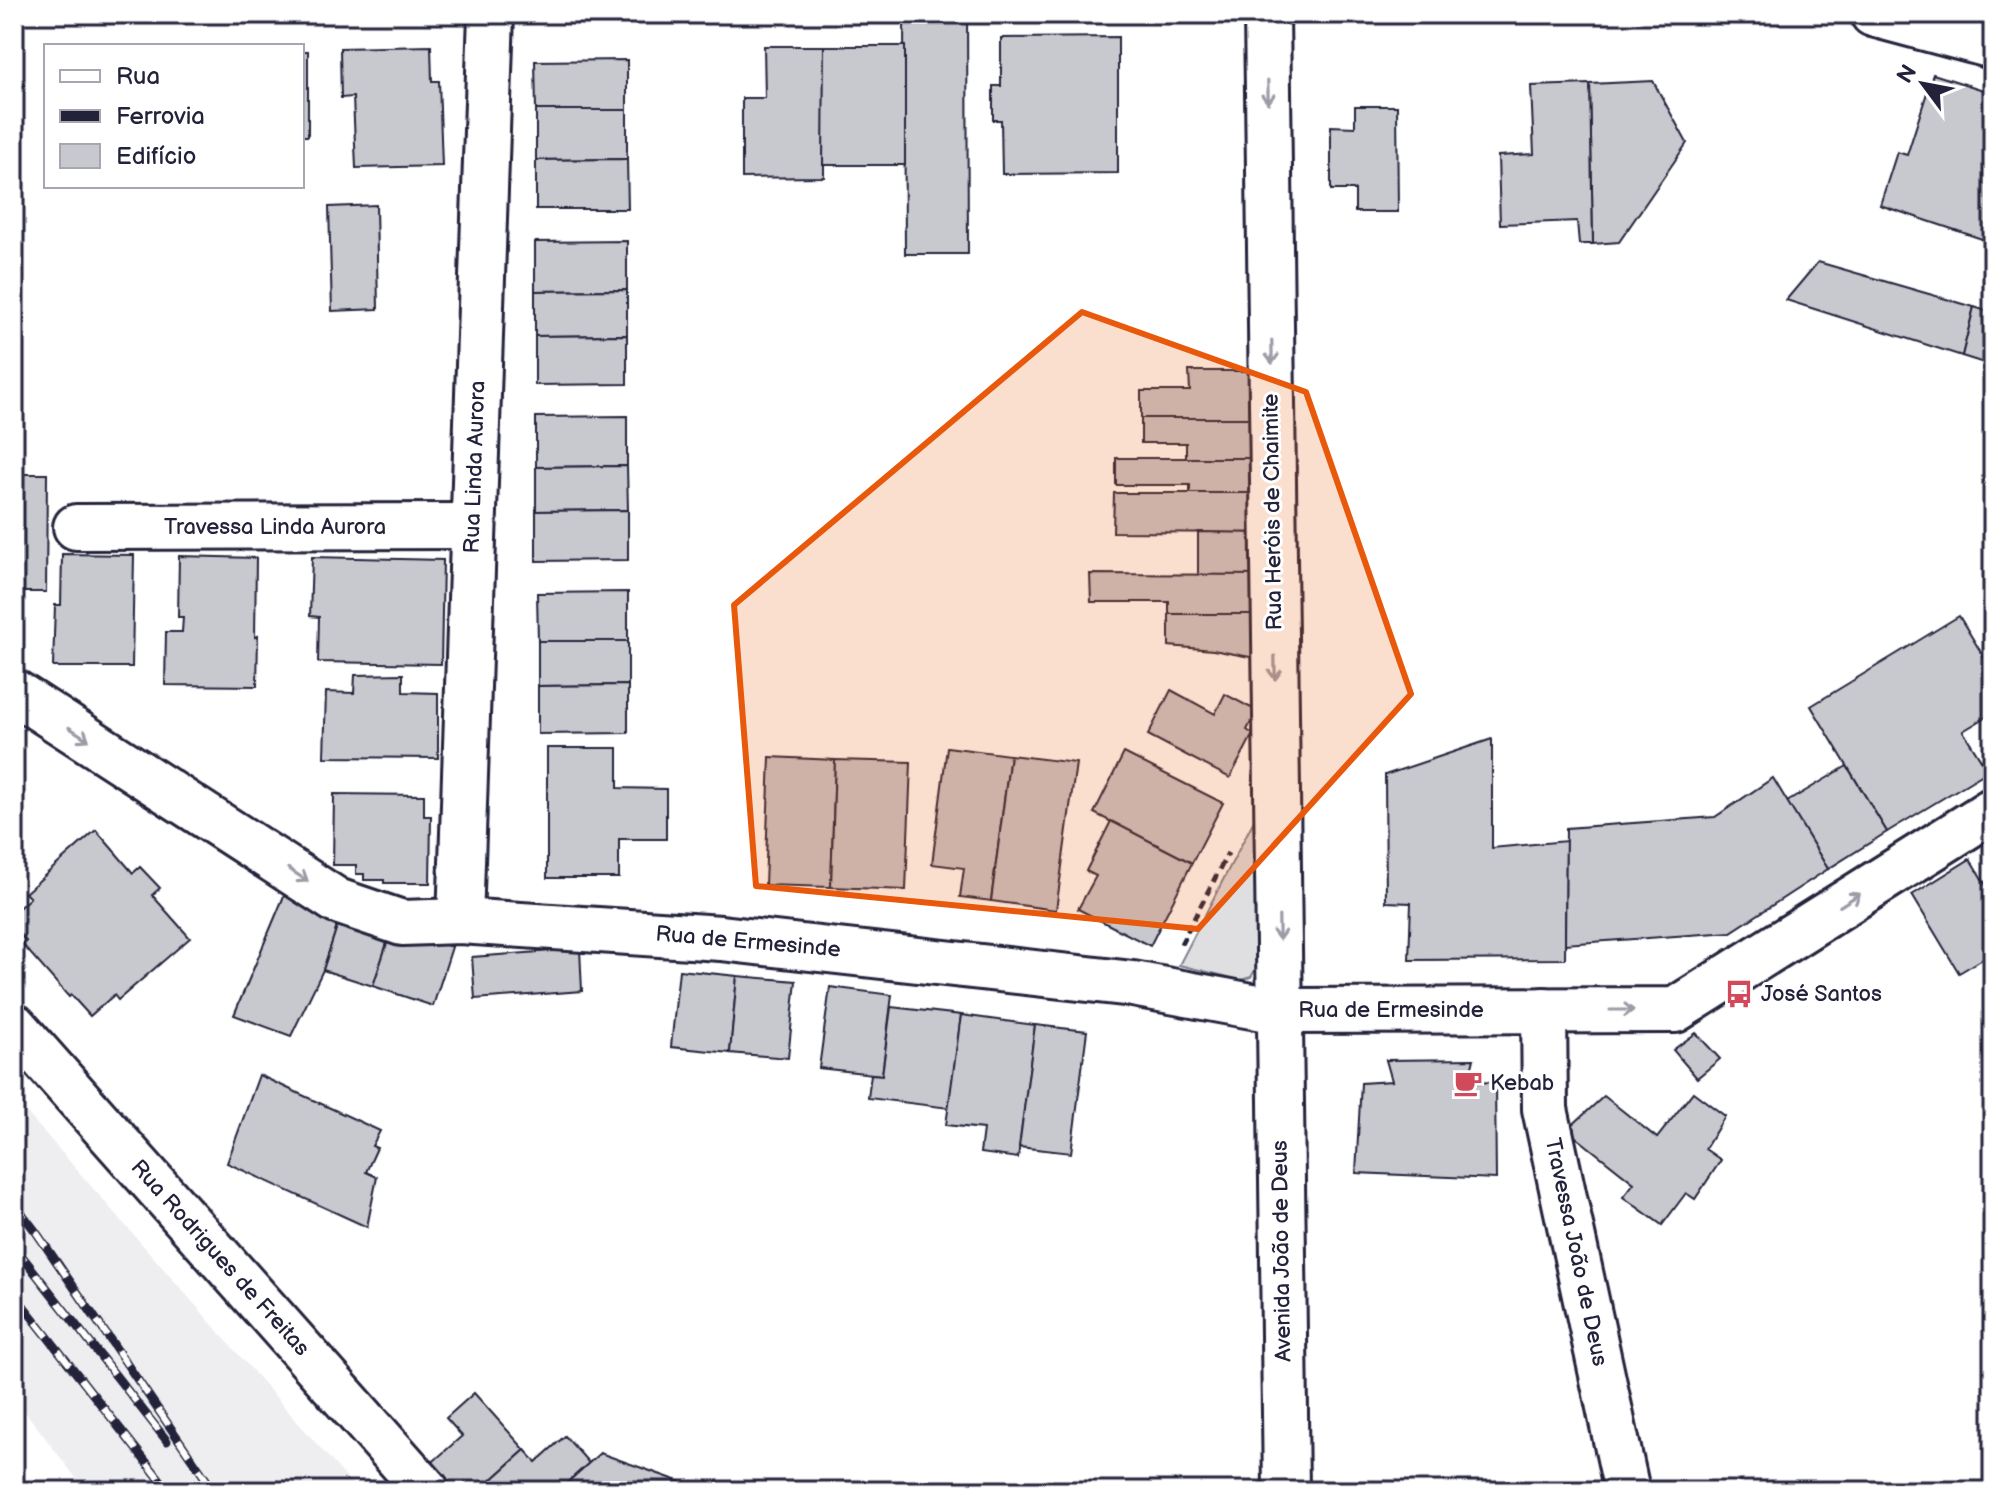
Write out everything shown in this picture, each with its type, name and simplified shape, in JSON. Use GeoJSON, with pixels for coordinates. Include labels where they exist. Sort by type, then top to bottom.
{"type":"FeatureCollection","features":[{"type":"Feature","properties":{"kind":"street","name":"Rua Linda Aurora"},"geometry":{"type":"LineString","coordinates":[[460,921],[491,14]]}},
{"type":"Feature","properties":{"kind":"street","name":"Rua Heróis de Chaimite"},"geometry":{"type":"LineString","coordinates":[[1267,14],[1279,1011]]}},
{"type":"Feature","properties":{"kind":"street"},"geometry":{"type":"LineString","coordinates":[[1873,14],[1993,46]]}},
{"type":"Feature","properties":{"kind":"street","name":"Travessa Linda Aurora"},"geometry":{"type":"LineString","coordinates":[[76,527],[473,526]]}},
{"type":"Feature","properties":{"kind":"street","name":"Rua de Ermesinde"},"geometry":{"type":"LineString","coordinates":[[14,692],[337,901],[402,923],[460,921],[721,938],[1158,987],[1279,1011],[1675,1010],[1993,810]]}},
{"type":"Feature","properties":{"kind":"street","name":"Travessa João de Deus"},"geometry":{"type":"LineString","coordinates":[[1544,1010],[1545,1109],[1627,1491]]}},
{"type":"Feature","properties":{"kind":"street","name":"Avenida João de Deus"},"geometry":{"type":"LineString","coordinates":[[1279,1011],[1286,1491]]}},
{"type":"Feature","properties":{"kind":"street","name":"Rua Rodrigues de Freitas"},"geometry":{"type":"LineString","coordinates":[[14,1026],[427,1491]]}},
{"type":"Feature","properties":{"kind":"path"},"geometry":{"type":"LineString","coordinates":[[1158,987],[1232,846]]}},
{"type":"Feature","properties":{"kind":"highlighted area"},"geometry":{"type":"Polygon","coordinates":[[[1082,312],[1306,392],[1411,694],[1198,929],[756,886],[734,605],[1082,312]]]}},
{"type":"Feature","properties":{"kind":"shaded area"},"geometry":{"type":"Polygon","coordinates":[[[1266,797],[1258,965],[1251,977],[1241,980],[1179,965],[1266,797]]]}},
{"type":"Feature","properties":{"kind":"shaded area"},"geometry":{"type":"Polygon","coordinates":[[[14,1098],[358,1491],[86,1491],[14,1397],[14,1098]]]}},
{"type":"Feature","properties":{"kind":"building"},"geometry":{"type":"Polygon","coordinates":[[[967,14],[968,254],[905,254],[904,15],[967,14]]]}},
{"type":"Feature","properties":{"kind":"building"},"geometry":{"type":"Polygon","coordinates":[[[1118,37],[1118,173],[1002,174],[1001,120],[993,120],[993,86],[1001,86],[1001,38],[1118,37]]]}},
{"type":"Feature","properties":{"kind":"building"},"geometry":{"type":"Polygon","coordinates":[[[431,46],[432,81],[439,81],[442,166],[356,168],[353,97],[341,98],[340,48],[431,46]]]}},
{"type":"Feature","properties":{"kind":"building"},"geometry":{"type":"Polygon","coordinates":[[[764,46],[824,46],[824,177],[742,178],[742,98],[765,98],[764,46]]]}},
{"type":"Feature","properties":{"kind":"building"},"geometry":{"type":"Polygon","coordinates":[[[824,46],[905,46],[905,165],[823,165],[824,46]]]}},
{"type":"Feature","properties":{"kind":"building"},"geometry":{"type":"Polygon","coordinates":[[[304,51],[308,51],[308,136],[304,136],[304,51]]]}},
{"type":"Feature","properties":{"kind":"building"},"geometry":{"type":"Polygon","coordinates":[[[627,60],[627,110],[536,110],[535,61],[627,60]]]}},
{"type":"Feature","properties":{"kind":"building"},"geometry":{"type":"Polygon","coordinates":[[[1933,74],[1993,93],[1993,227],[1988,241],[1880,205],[1897,152],[1907,155],[1933,74]]]}},
{"type":"Feature","properties":{"kind":"building"},"geometry":{"type":"Polygon","coordinates":[[[1653,81],[1687,143],[1619,242],[1593,244],[1590,84],[1653,81]]]}},
{"type":"Feature","properties":{"kind":"building"},"geometry":{"type":"Polygon","coordinates":[[[1590,84],[1593,244],[1579,244],[1577,221],[1500,224],[1498,156],[1534,154],[1531,86],[1590,84]]]}},
{"type":"Feature","properties":{"kind":"building"},"geometry":{"type":"Polygon","coordinates":[[[1355,106],[1397,106],[1398,212],[1355,212],[1355,190],[1331,190],[1331,126],[1355,127],[1355,106]]]}},
{"type":"Feature","properties":{"kind":"building"},"geometry":{"type":"Polygon","coordinates":[[[536,110],[627,110],[627,159],[536,160],[536,110]]]}},
{"type":"Feature","properties":{"kind":"building"},"geometry":{"type":"Polygon","coordinates":[[[627,159],[628,209],[536,209],[536,160],[627,159]]]}},
{"type":"Feature","properties":{"kind":"building"},"geometry":{"type":"Polygon","coordinates":[[[376,205],[378,309],[332,311],[329,207],[376,205]]]}},
{"type":"Feature","properties":{"kind":"building"},"geometry":{"type":"Polygon","coordinates":[[[627,241],[627,290],[535,291],[535,242],[627,241]]]}},
{"type":"Feature","properties":{"kind":"building"},"geometry":{"type":"Polygon","coordinates":[[[1818,262],[1974,307],[1962,356],[1786,300],[1818,262]]]}},
{"type":"Feature","properties":{"kind":"building"},"geometry":{"type":"Polygon","coordinates":[[[627,290],[627,335],[535,336],[535,291],[627,290]]]}},
{"type":"Feature","properties":{"kind":"building"},"geometry":{"type":"Polygon","coordinates":[[[1974,307],[1993,313],[1993,366],[1962,356],[1974,307]]]}},
{"type":"Feature","properties":{"kind":"building"},"geometry":{"type":"Polygon","coordinates":[[[627,335],[627,384],[535,385],[535,336],[627,335]]]}},
{"type":"Feature","properties":{"kind":"building"},"geometry":{"type":"Polygon","coordinates":[[[1189,371],[1268,371],[1268,418],[1141,418],[1141,391],[1190,391],[1189,371]]]}},
{"type":"Feature","properties":{"kind":"building"},"geometry":{"type":"Polygon","coordinates":[[[627,416],[627,466],[536,467],[536,417],[627,416]]]}},
{"type":"Feature","properties":{"kind":"building"},"geometry":{"type":"Polygon","coordinates":[[[1141,418],[1268,418],[1267,458],[1186,458],[1186,443],[1141,443],[1141,418]]]}},
{"type":"Feature","properties":{"kind":"building"},"geometry":{"type":"Polygon","coordinates":[[[1116,458],[1267,458],[1268,493],[1190,493],[1190,485],[1116,485],[1116,458]]]}},
{"type":"Feature","properties":{"kind":"building"},"geometry":{"type":"Polygon","coordinates":[[[627,466],[628,510],[536,511],[536,467],[627,466]]]}},
{"type":"Feature","properties":{"kind":"building"},"geometry":{"type":"Polygon","coordinates":[[[14,474],[47,474],[46,592],[14,592],[14,474]]]}},
{"type":"Feature","properties":{"kind":"building"},"geometry":{"type":"Polygon","coordinates":[[[1114,493],[1268,493],[1267,533],[1113,532],[1114,493]]]}},
{"type":"Feature","properties":{"kind":"building"},"geometry":{"type":"Polygon","coordinates":[[[628,510],[628,560],[536,561],[536,511],[628,510]]]}},
{"type":"Feature","properties":{"kind":"building"},"geometry":{"type":"Polygon","coordinates":[[[1198,532],[1267,533],[1267,575],[1198,575],[1198,532]]]}},
{"type":"Feature","properties":{"kind":"building"},"geometry":{"type":"Polygon","coordinates":[[[62,554],[134,555],[132,667],[53,667],[55,605],[61,605],[62,554]]]}},
{"type":"Feature","properties":{"kind":"building"},"geometry":{"type":"Polygon","coordinates":[[[179,556],[256,558],[257,686],[165,685],[166,632],[182,632],[183,617],[178,617],[179,556]]]}},
{"type":"Feature","properties":{"kind":"building"},"geometry":{"type":"Polygon","coordinates":[[[312,557],[443,560],[441,664],[318,662],[319,617],[310,616],[312,557]]]}},
{"type":"Feature","properties":{"kind":"building"},"geometry":{"type":"Polygon","coordinates":[[[1090,574],[1267,575],[1266,614],[1169,614],[1169,602],[1091,602],[1090,574]]]}},
{"type":"Feature","properties":{"kind":"building"},"geometry":{"type":"Polygon","coordinates":[[[628,592],[628,641],[538,641],[537,593],[628,592]]]}},
{"type":"Feature","properties":{"kind":"building"},"geometry":{"type":"Polygon","coordinates":[[[1169,614],[1266,614],[1266,660],[1169,646],[1169,614]]]}},
{"type":"Feature","properties":{"kind":"building"},"geometry":{"type":"Polygon","coordinates":[[[1959,616],[1993,672],[1993,713],[1963,731],[1988,771],[1887,832],[1811,706],[1959,616]]]}},
{"type":"Feature","properties":{"kind":"building"},"geometry":{"type":"Polygon","coordinates":[[[538,641],[628,641],[628,685],[538,686],[538,641]]]}},
{"type":"Feature","properties":{"kind":"building"},"geometry":{"type":"Polygon","coordinates":[[[403,674],[403,692],[438,693],[438,758],[324,757],[326,692],[354,693],[355,675],[403,674]]]}},
{"type":"Feature","properties":{"kind":"building"},"geometry":{"type":"Polygon","coordinates":[[[628,685],[628,733],[538,734],[538,686],[628,685]]]}},
{"type":"Feature","properties":{"kind":"building"},"geometry":{"type":"Polygon","coordinates":[[[1171,690],[1215,714],[1225,694],[1257,711],[1247,730],[1253,734],[1230,778],[1148,735],[1171,690]]]}},
{"type":"Feature","properties":{"kind":"building"},"geometry":{"type":"Polygon","coordinates":[[[1492,739],[1492,848],[1566,841],[1565,959],[1409,960],[1411,903],[1386,902],[1385,775],[1492,739]]]}},
{"type":"Feature","properties":{"kind":"building"},"geometry":{"type":"Polygon","coordinates":[[[947,747],[1010,755],[991,901],[960,897],[964,868],[932,864],[947,747]]]}},
{"type":"Feature","properties":{"kind":"building"},"geometry":{"type":"Polygon","coordinates":[[[547,748],[618,748],[618,788],[666,789],[666,839],[619,839],[619,878],[547,878],[547,748]]]}},
{"type":"Feature","properties":{"kind":"building"},"geometry":{"type":"Polygon","coordinates":[[[1124,753],[1223,803],[1192,863],[1094,813],[1124,753]]]}},
{"type":"Feature","properties":{"kind":"building"},"geometry":{"type":"Polygon","coordinates":[[[1010,755],[1076,763],[1056,910],[991,901],[1010,755]]]}},
{"type":"Feature","properties":{"kind":"building"},"geometry":{"type":"Polygon","coordinates":[[[770,757],[835,760],[831,887],[765,885],[770,757]]]}},
{"type":"Feature","properties":{"kind":"building"},"geometry":{"type":"Polygon","coordinates":[[[835,760],[911,762],[906,890],[831,887],[835,760]]]}},
{"type":"Feature","properties":{"kind":"building"},"geometry":{"type":"Polygon","coordinates":[[[1847,766],[1887,832],[1828,869],[1787,802],[1847,766]]]}},
{"type":"Feature","properties":{"kind":"building"},"geometry":{"type":"Polygon","coordinates":[[[1773,778],[1828,869],[1731,932],[1565,944],[1566,828],[1715,817],[1773,778]]]}},
{"type":"Feature","properties":{"kind":"building"},"geometry":{"type":"Polygon","coordinates":[[[334,794],[424,795],[424,816],[431,816],[430,883],[364,880],[364,874],[356,874],[356,865],[333,865],[334,794]]]}},
{"type":"Feature","properties":{"kind":"building"},"geometry":{"type":"Polygon","coordinates":[[[1111,821],[1192,863],[1150,946],[1078,909],[1096,876],[1086,871],[1111,821]]]}},
{"type":"Feature","properties":{"kind":"building"},"geometry":{"type":"Polygon","coordinates":[[[96,830],[133,873],[140,867],[160,888],[152,895],[190,938],[118,1000],[114,995],[90,1016],[22,944],[26,941],[14,928],[14,912],[30,898],[25,893],[96,830]]]}},
{"type":"Feature","properties":{"kind":"building"},"geometry":{"type":"Polygon","coordinates":[[[1970,859],[1993,897],[1993,929],[1984,935],[1993,953],[1959,973],[1912,895],[1970,859]]]}},
{"type":"Feature","properties":{"kind":"building"},"geometry":{"type":"Polygon","coordinates":[[[289,884],[342,911],[323,970],[291,1036],[234,1015],[289,884]]]}},
{"type":"Feature","properties":{"kind":"building"},"geometry":{"type":"Polygon","coordinates":[[[342,911],[392,928],[373,986],[323,970],[342,911]]]}},
{"type":"Feature","properties":{"kind":"building"},"geometry":{"type":"Polygon","coordinates":[[[392,928],[452,947],[433,1006],[373,986],[392,928]]]}},
{"type":"Feature","properties":{"kind":"building"},"geometry":{"type":"Polygon","coordinates":[[[580,949],[582,991],[475,999],[472,957],[580,949]]]}},
{"type":"Feature","properties":{"kind":"building"},"geometry":{"type":"Polygon","coordinates":[[[679,970],[737,976],[730,1053],[671,1047],[679,970]]]}},
{"type":"Feature","properties":{"kind":"building"},"geometry":{"type":"Polygon","coordinates":[[[737,976],[796,981],[788,1058],[730,1053],[737,976]]]}},
{"type":"Feature","properties":{"kind":"building"},"geometry":{"type":"Polygon","coordinates":[[[830,987],[892,995],[882,1075],[819,1068],[830,987]]]}},
{"type":"Feature","properties":{"kind":"building"},"geometry":{"type":"Polygon","coordinates":[[[891,1007],[961,1015],[949,1108],[868,1098],[871,1074],[882,1075],[891,1007]]]}},
{"type":"Feature","properties":{"kind":"building"},"geometry":{"type":"Polygon","coordinates":[[[961,1015],[1035,1025],[1018,1158],[980,1153],[983,1129],[946,1125],[961,1015]]]}},
{"type":"Feature","properties":{"kind":"building"},"geometry":{"type":"Polygon","coordinates":[[[1035,1025],[1087,1031],[1071,1153],[1019,1147],[1035,1025]]]}},
{"type":"Feature","properties":{"kind":"building"},"geometry":{"type":"Polygon","coordinates":[[[1696,1033],[1720,1059],[1697,1078],[1673,1050],[1696,1033]]]}},
{"type":"Feature","properties":{"kind":"building"},"geometry":{"type":"Polygon","coordinates":[[[1474,1059],[1468,1083],[1495,1082],[1496,1179],[1356,1173],[1361,1083],[1392,1081],[1386,1060],[1474,1059]]]}},
{"type":"Feature","properties":{"kind":"building"},"geometry":{"type":"Polygon","coordinates":[[[259,1075],[380,1131],[372,1146],[377,1148],[366,1172],[377,1177],[367,1227],[227,1163],[259,1075]]]}},
{"type":"Feature","properties":{"kind":"building"},"geometry":{"type":"Polygon","coordinates":[[[1693,1092],[1725,1116],[1705,1149],[1721,1160],[1695,1199],[1686,1193],[1662,1225],[1623,1197],[1634,1183],[1567,1130],[1604,1096],[1657,1138],[1693,1092]]]}},
{"type":"Feature","properties":{"kind":"building"},"geometry":{"type":"Polygon","coordinates":[[[474,1393],[525,1450],[479,1491],[448,1491],[427,1467],[462,1436],[446,1418],[474,1393]]]}},
{"type":"Feature","properties":{"kind":"building"},"geometry":{"type":"Polygon","coordinates":[[[565,1436],[589,1463],[558,1491],[479,1491],[525,1450],[536,1462],[565,1436]]]}},
{"type":"Feature","properties":{"kind":"building"},"geometry":{"type":"Polygon","coordinates":[[[600,1453],[681,1482],[671,1491],[558,1491],[600,1453]]]}},
{"type":"Feature","properties":{"kind":"railway"},"geometry":{"type":"LineString","coordinates":[[14,1203],[214,1491]]}},
{"type":"Feature","properties":{"kind":"railway"},"geometry":{"type":"LineString","coordinates":[[14,1246],[167,1441]]}},
{"type":"Feature","properties":{"kind":"railway"},"geometry":{"type":"LineString","coordinates":[[14,1294],[169,1491]]}},
{"type":"Feature","properties":{"kind":"place","name":"José Santos"},"geometry":{"type":"Point","coordinates":[1739,994]}},
{"type":"Feature","properties":{"kind":"place","name":"Kebab"},"geometry":{"type":"Point","coordinates":[1468,1083]}}]}
